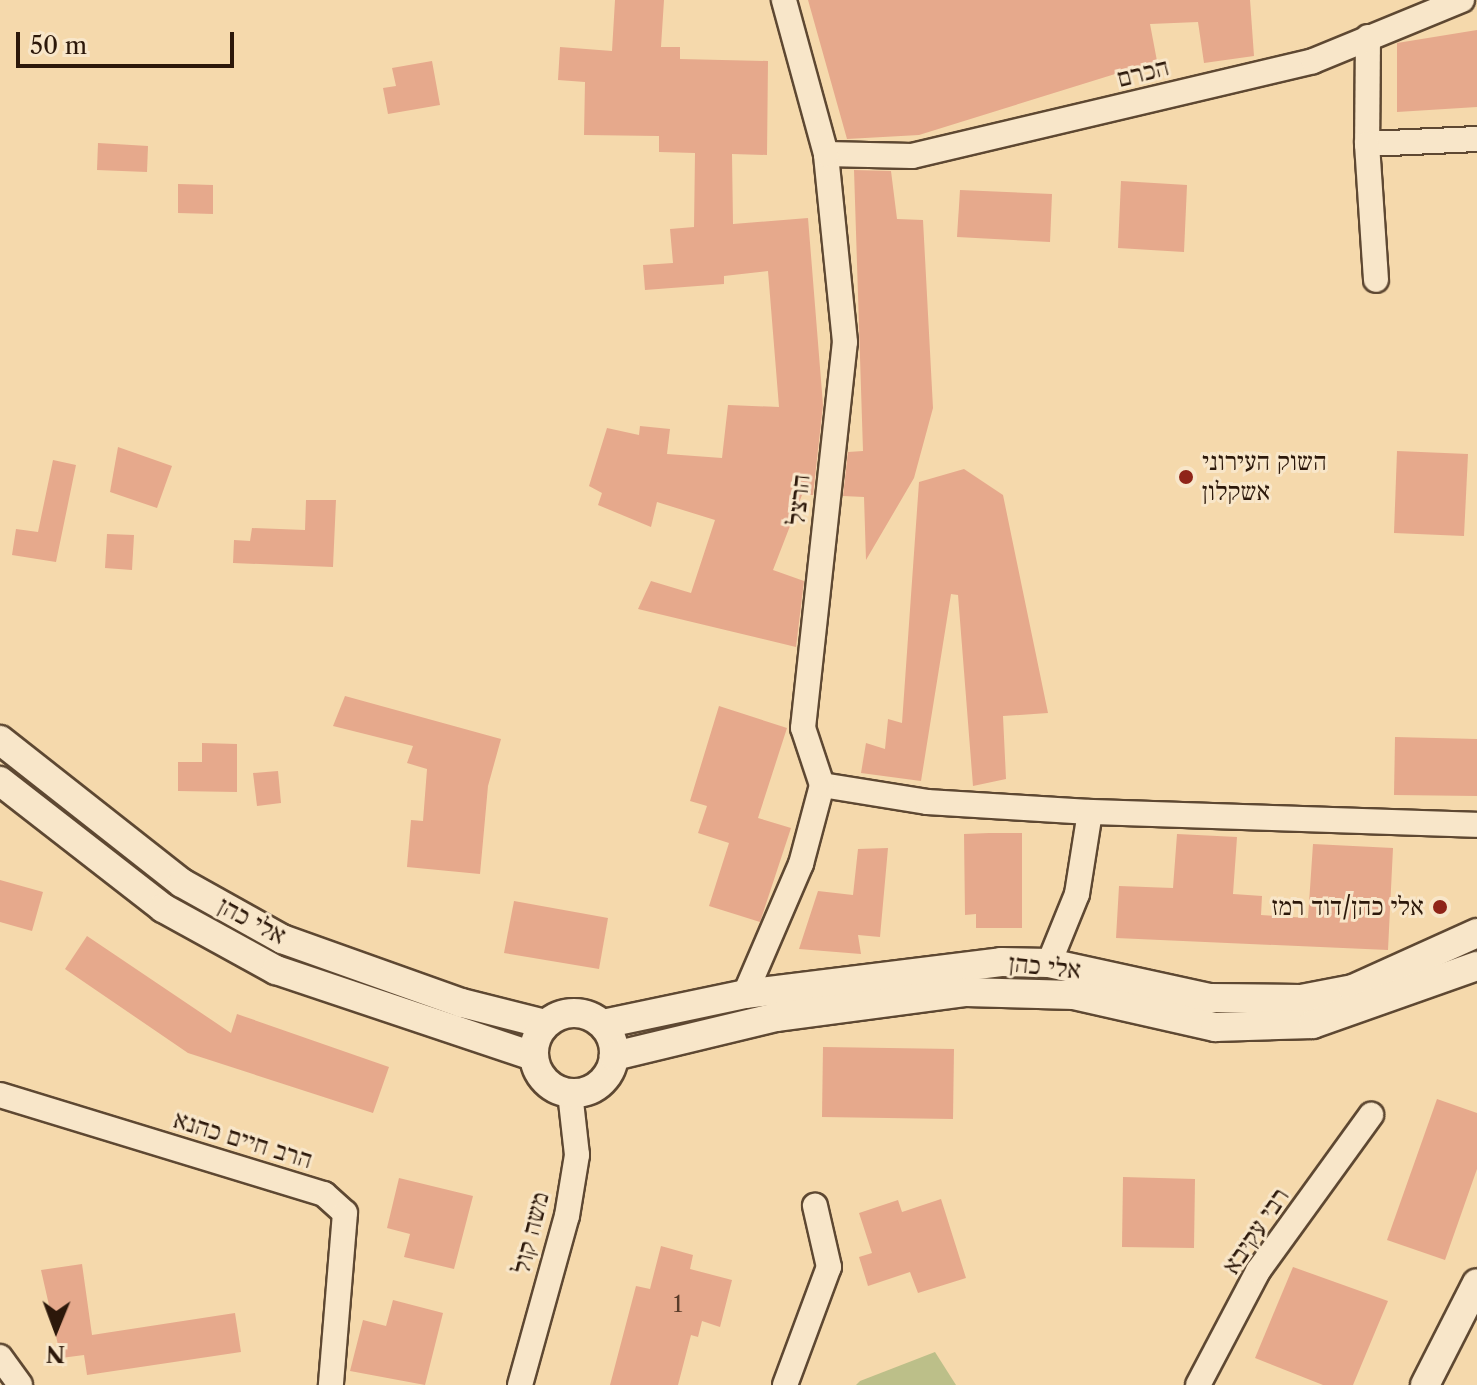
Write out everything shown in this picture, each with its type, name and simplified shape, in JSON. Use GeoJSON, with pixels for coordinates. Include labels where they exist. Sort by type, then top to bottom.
{"type":"FeatureCollection","features":[{"type":"Feature","properties":{"kind":"street","name":"הרצל"},"geometry":{"type":"LineString","coordinates":[[784,0],[826,154],[845,342],[803,728],[822,785]]}},
{"type":"Feature","properties":{"kind":"street","name":"הכרם"},"geometry":{"type":"LineString","coordinates":[[826,154],[912,156],[1313,61],[1462,0]]}},
{"type":"Feature","properties":{"kind":"street"},"geometry":{"type":"LineString","coordinates":[[1368,37],[1367,144],[1376,280]]}},
{"type":"Feature","properties":{"kind":"street"},"geometry":{"type":"LineString","coordinates":[[1367,144],[1477,139]]}},
{"type":"Feature","properties":{"kind":"street","name":"אלי כהן"},"geometry":{"type":"LineString","coordinates":[[0,740],[182,883],[282,939],[462,1003],[545,1024]]}},
{"type":"Feature","properties":{"kind":"street","name":"אלי כהן"},"geometry":{"type":"LineString","coordinates":[[0,781],[163,908],[276,970],[533,1056]]}},
{"type":"Feature","properties":{"kind":"street"},"geometry":{"type":"LineString","coordinates":[[745,994],[801,864],[822,785],[927,802],[1090,812],[1477,825]]}},
{"type":"Feature","properties":{"kind":"street"},"geometry":{"type":"LineString","coordinates":[[1049,963],[1077,894],[1090,812]]}},
{"type":"Feature","properties":{"kind":"street","name":"אלי כהן"},"geometry":{"type":"LineString","coordinates":[[603,1024],[745,994],[938,965],[1049,963],[1195,996],[1301,999],[1353,989],[1477,933]]}},
{"type":"Feature","properties":{"kind":"street","name":"אלי כהן"},"geometry":{"type":"LineString","coordinates":[[614,1056],[776,1017],[966,992],[1074,995],[1215,1027],[1313,1024],[1477,966]]}},
{"type":"Feature","properties":{"kind":"street"},"geometry":{"type":"LineString","coordinates":[[568,1012],[603,1024],[614,1056],[600,1084],[570,1093],[541,1077],[533,1056],[545,1024],[568,1012]]}},
{"type":"Feature","properties":{"kind":"street","name":"משה קול"},"geometry":{"type":"LineString","coordinates":[[520,1385],[572,1185],[577,1155],[570,1093]]}},
{"type":"Feature","properties":{"kind":"street","name":"הרב חיים כהנא"},"geometry":{"type":"LineString","coordinates":[[0,1095],[324,1194],[345,1213],[331,1385]]}},
{"type":"Feature","properties":{"kind":"street","name":"רבי עקיבא"},"geometry":{"type":"LineString","coordinates":[[1198,1385],[1258,1271],[1371,1115]]}},
{"type":"Feature","properties":{"kind":"street"},"geometry":{"type":"LineString","coordinates":[[785,1385],[829,1267],[815,1206]]}},
{"type":"Feature","properties":{"kind":"street"},"geometry":{"type":"LineString","coordinates":[[1425,1385],[1477,1283]]}},
{"type":"Feature","properties":{"kind":"street"},"geometry":{"type":"LineString","coordinates":[[0,1357],[20,1385]]}},
{"type":"Feature","properties":{"kind":"green space"},"geometry":{"type":"Polygon","coordinates":[[[935,1352],[956,1385],[856,1385],[860,1381],[935,1352]]]}},
{"type":"Feature","properties":{"kind":"building"},"geometry":{"type":"Polygon","coordinates":[[[615,0],[664,0],[661,47],[680,47],[680,59],[768,61],[767,155],[732,154],[733,224],[808,218],[823,405],[813,495],[802,495],[773,570],[804,581],[796,647],[638,609],[651,581],[691,593],[715,520],[657,502],[651,527],[598,505],[602,493],[589,486],[607,428],[639,435],[640,426],[670,429],[667,454],[722,458],[728,405],[779,407],[768,271],[724,276],[724,284],[645,290],[643,265],[673,263],[670,229],[694,227],[695,153],[659,152],[659,136],[584,135],[585,82],[558,80],[560,47],[612,51],[615,0]]]}},
{"type":"Feature","properties":{"kind":"building"},"geometry":{"type":"Polygon","coordinates":[[[808,0],[1250,0],[1254,56],[1204,63],[1198,22],[1150,24],[1157,61],[919,135],[847,139],[808,0]]]}},
{"type":"Feature","properties":{"kind":"building"},"geometry":{"type":"Polygon","coordinates":[[[1477,30],[1477,107],[1397,112],[1397,43],[1477,30]]]}},
{"type":"Feature","properties":{"kind":"building"},"geometry":{"type":"Polygon","coordinates":[[[432,61],[440,105],[388,114],[383,88],[396,86],[392,68],[432,61]]]}},
{"type":"Feature","properties":{"kind":"building"},"geometry":{"type":"Polygon","coordinates":[[[98,143],[148,146],[147,172],[97,170],[98,143]]]}},
{"type":"Feature","properties":{"kind":"building"},"geometry":{"type":"Polygon","coordinates":[[[854,170],[891,171],[897,219],[923,220],[933,408],[914,478],[866,560],[864,497],[843,496],[848,452],[863,451],[854,170]]]}},
{"type":"Feature","properties":{"kind":"building"},"geometry":{"type":"Polygon","coordinates":[[[1121,181],[1187,185],[1184,252],[1118,248],[1121,181]]]}},
{"type":"Feature","properties":{"kind":"building"},"geometry":{"type":"Polygon","coordinates":[[[178,184],[213,185],[213,214],[178,213],[178,184]]]}},
{"type":"Feature","properties":{"kind":"building"},"geometry":{"type":"Polygon","coordinates":[[[960,190],[1052,194],[1050,242],[957,237],[960,190]]]}},
{"type":"Feature","properties":{"kind":"building"},"geometry":{"type":"Polygon","coordinates":[[[118,447],[172,466],[157,508],[110,492],[118,447]]]}},
{"type":"Feature","properties":{"kind":"building"},"geometry":{"type":"Polygon","coordinates":[[[1397,451],[1468,454],[1464,536],[1394,533],[1397,451]]]}},
{"type":"Feature","properties":{"kind":"building"},"geometry":{"type":"Polygon","coordinates":[[[53,460],[76,465],[56,562],[12,555],[16,529],[38,532],[53,460]]]}},
{"type":"Feature","properties":{"kind":"building"},"geometry":{"type":"Polygon","coordinates":[[[964,469],[1003,495],[1048,713],[1003,716],[1006,779],[973,786],[958,595],[951,594],[921,781],[861,773],[866,743],[885,749],[888,719],[902,723],[919,482],[964,469]]]}},
{"type":"Feature","properties":{"kind":"building"},"geometry":{"type":"Polygon","coordinates":[[[306,500],[336,500],[333,567],[233,563],[234,540],[250,541],[252,528],[305,530],[306,500]]]}},
{"type":"Feature","properties":{"kind":"building"},"geometry":{"type":"Polygon","coordinates":[[[107,534],[134,535],[132,570],[105,568],[107,534]]]}},
{"type":"Feature","properties":{"kind":"building"},"geometry":{"type":"Polygon","coordinates":[[[345,696],[501,739],[488,786],[480,874],[407,867],[411,820],[423,821],[427,769],[407,763],[413,746],[333,726],[345,696]]]}},
{"type":"Feature","properties":{"kind":"building"},"geometry":{"type":"Polygon","coordinates":[[[719,706],[787,728],[758,818],[791,828],[760,922],[709,906],[729,843],[698,833],[707,806],[690,801],[719,706]]]}},
{"type":"Feature","properties":{"kind":"building"},"geometry":{"type":"Polygon","coordinates":[[[1395,737],[1477,739],[1477,796],[1394,795],[1395,737]]]}},
{"type":"Feature","properties":{"kind":"building"},"geometry":{"type":"Polygon","coordinates":[[[202,743],[237,744],[237,792],[178,791],[178,762],[202,762],[202,743]]]}},
{"type":"Feature","properties":{"kind":"building"},"geometry":{"type":"Polygon","coordinates":[[[278,771],[281,803],[257,806],[253,773],[278,771]]]}},
{"type":"Feature","properties":{"kind":"building"},"geometry":{"type":"Polygon","coordinates":[[[1022,833],[1022,928],[976,928],[976,914],[965,915],[964,834],[1022,833]]]}},
{"type":"Feature","properties":{"kind":"building"},"geometry":{"type":"Polygon","coordinates":[[[1177,834],[1237,837],[1233,894],[1262,896],[1261,915],[1308,918],[1313,844],[1393,848],[1388,950],[1116,938],[1119,886],[1173,888],[1177,834]]]}},
{"type":"Feature","properties":{"kind":"building"},"geometry":{"type":"Polygon","coordinates":[[[888,848],[880,937],[858,935],[861,954],[799,949],[818,891],[853,895],[858,849],[888,848]]]}},
{"type":"Feature","properties":{"kind":"building"},"geometry":{"type":"Polygon","coordinates":[[[0,880],[43,892],[32,931],[0,922],[0,880]]]}},
{"type":"Feature","properties":{"kind":"building"},"geometry":{"type":"Polygon","coordinates":[[[514,901],[608,918],[599,969],[504,953],[514,901]]]}},
{"type":"Feature","properties":{"kind":"building"},"geometry":{"type":"Polygon","coordinates":[[[87,936],[231,1033],[237,1014],[389,1067],[373,1113],[188,1053],[65,969],[87,936]]]}},
{"type":"Feature","properties":{"kind":"building"},"geometry":{"type":"Polygon","coordinates":[[[823,1047],[954,1049],[953,1119],[822,1117],[823,1047]]]}},
{"type":"Feature","properties":{"kind":"building"},"geometry":{"type":"Polygon","coordinates":[[[1437,1099],[1477,1113],[1477,1169],[1445,1260],[1387,1240],[1437,1099]]]}},
{"type":"Feature","properties":{"kind":"building"},"geometry":{"type":"Polygon","coordinates":[[[1123,1177],[1195,1179],[1194,1248],[1122,1247],[1123,1177]]]}},
{"type":"Feature","properties":{"kind":"building"},"geometry":{"type":"Polygon","coordinates":[[[399,1178],[473,1196],[454,1269],[404,1257],[410,1234],[387,1228],[399,1178]]]}},
{"type":"Feature","properties":{"kind":"building"},"geometry":{"type":"Polygon","coordinates":[[[941,1199],[966,1278],[918,1293],[910,1272],[868,1286],[859,1257],[872,1253],[859,1213],[898,1200],[902,1212],[941,1199]]]}},
{"type":"Feature","properties":{"kind":"building"},"geometry":{"type":"Polygon","coordinates":[[[661,1246],[693,1255],[690,1269],[732,1280],[720,1327],[702,1321],[698,1337],[691,1335],[678,1385],[610,1385],[636,1286],[650,1289],[661,1246]]]}},
{"type":"Feature","properties":{"kind":"building"},"geometry":{"type":"Polygon","coordinates":[[[82,1264],[92,1335],[235,1313],[241,1352],[87,1375],[84,1355],[61,1358],[41,1270],[82,1264]]]}},
{"type":"Feature","properties":{"kind":"building"},"geometry":{"type":"Polygon","coordinates":[[[1293,1267],[1388,1301],[1353,1385],[1323,1385],[1255,1358],[1293,1267]]]}},
{"type":"Feature","properties":{"kind":"building"},"geometry":{"type":"Polygon","coordinates":[[[393,1300],[443,1313],[425,1385],[350,1371],[363,1320],[386,1326],[393,1300]]]}},
{"type":"Feature","properties":{"kind":"place","name":"השוק העירוני אשקלון"},"geometry":{"type":"Point","coordinates":[1186,477]}},
{"type":"Feature","properties":{"kind":"place","name":"אלי כהן/דוד רמז"},"geometry":{"type":"Point","coordinates":[1440,907]}}]}
